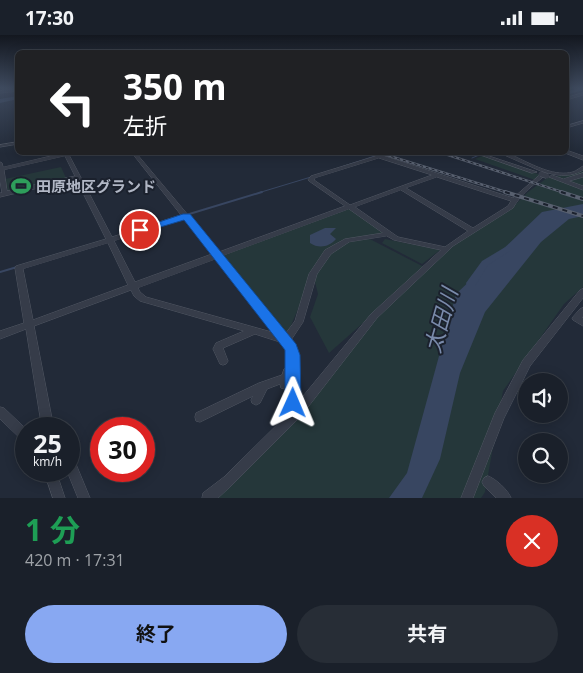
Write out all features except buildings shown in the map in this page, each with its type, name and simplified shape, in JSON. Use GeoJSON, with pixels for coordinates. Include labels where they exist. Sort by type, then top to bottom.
{"type":"FeatureCollection","features":[{"type":"Feature","properties":{"kind":"street"},"geometry":{"type":"LineString","coordinates":[[569,126],[583,121]]}},
{"type":"Feature","properties":{"kind":"street"},"geometry":{"type":"LineString","coordinates":[[0,146],[15,144]]}},
{"type":"Feature","properties":{"kind":"street"},"geometry":{"type":"LineString","coordinates":[[569,152],[583,158]]}},
{"type":"Feature","properties":{"kind":"street"},"geometry":{"type":"LineString","coordinates":[[57,155],[0,167],[3,195],[77,177]]}},
{"type":"Feature","properties":{"kind":"street"},"geometry":{"type":"LineString","coordinates":[[67,155],[132,286],[144,299],[286,340]]}},
{"type":"Feature","properties":{"kind":"street"},"geometry":{"type":"LineString","coordinates":[[136,155],[286,340],[291,348],[294,365],[293,403],[297,412]]}},
{"type":"Feature","properties":{"kind":"street"},"geometry":{"type":"LineString","coordinates":[[382,155],[311,178],[312,182],[396,239],[446,249]]}},
{"type":"Feature","properties":{"kind":"street"},"geometry":{"type":"LineString","coordinates":[[488,155],[583,187]]}},
{"type":"Feature","properties":{"kind":"street"},"geometry":{"type":"LineString","coordinates":[[508,155],[544,175],[559,175],[580,171],[583,168]]}},
{"type":"Feature","properties":{"kind":"street"},"geometry":{"type":"LineString","coordinates":[[379,156],[514,200]]}},
{"type":"Feature","properties":{"kind":"street"},"geometry":{"type":"LineString","coordinates":[[0,335],[437,175]]}},
{"type":"Feature","properties":{"kind":"street"},"geometry":{"type":"LineString","coordinates":[[208,498],[228,481],[297,412],[374,316],[446,249],[511,207],[514,200],[544,175]]}},
{"type":"Feature","properties":{"kind":"street"},"geometry":{"type":"LineString","coordinates":[[564,181],[583,175]]}},
{"type":"Feature","properties":{"kind":"street"},"geometry":{"type":"LineString","coordinates":[[401,188],[472,231]]}},
{"type":"Feature","properties":{"kind":"street"},"geometry":{"type":"LineString","coordinates":[[46,417],[19,268],[186,215]]}},
{"type":"Feature","properties":{"kind":"street"},"geometry":{"type":"LineString","coordinates":[[286,340],[299,322],[313,274],[328,252],[347,240],[388,233]]}},
{"type":"Feature","properties":{"kind":"street"},"geometry":{"type":"LineString","coordinates":[[467,498],[499,417],[526,363],[583,292]]}},
{"type":"Feature","properties":{"kind":"street"},"geometry":{"type":"LineString","coordinates":[[583,311],[576,318],[583,323]]}},
{"type":"Feature","properties":{"kind":"street"},"geometry":{"type":"LineString","coordinates":[[223,361],[218,349],[219,346],[254,331]]}},
{"type":"Feature","properties":{"kind":"street"},"geometry":{"type":"LineString","coordinates":[[200,417],[263,386],[286,382],[287,372],[294,365]]}},
{"type":"Feature","properties":{"kind":"street"},"geometry":{"type":"LineString","coordinates":[[256,400],[263,386]]}},
{"type":"Feature","properties":{"kind":"street"},"geometry":{"type":"LineString","coordinates":[[0,412],[15,426]]}},
{"type":"Feature","properties":{"kind":"street"},"geometry":{"type":"LineString","coordinates":[[54,482],[59,498]]}},
{"type":"Feature","properties":{"kind":"street"},"geometry":{"type":"LineString","coordinates":[[78,482],[84,498]]}},
{"type":"Feature","properties":{"kind":"street"},"geometry":{"type":"LineString","coordinates":[[488,482],[505,498]]}},
{"type":"Feature","properties":{"kind":"shaded area"},"geometry":{"type":"Polygon","coordinates":[[[482,156],[541,175],[535,180],[475,159],[482,156]]]}},
{"type":"Feature","properties":{"kind":"shaded area","name":"田原地区グランド"},"geometry":{"type":"Polygon","coordinates":[[[61,167],[66,178],[8,192],[5,179],[61,167]]]}},
{"type":"Feature","properties":{"kind":"shaded area"},"geometry":{"type":"Polygon","coordinates":[[[583,171],[583,287],[564,304],[503,391],[485,492],[481,498],[213,498],[406,285],[329,353],[310,317],[318,294],[313,274],[286,337],[221,256],[348,208],[386,232],[366,237],[426,268],[459,239],[510,210],[528,192],[547,178],[583,171]]]}},
{"type":"Feature","properties":{"kind":"shaded area"},"geometry":{"type":"Polygon","coordinates":[[[385,239],[440,250],[422,264],[382,243],[385,239]]]}},
{"type":"Feature","properties":{"kind":"water"},"geometry":{"type":"Polygon","coordinates":[[[583,204],[583,216],[569,219],[541,242],[485,312],[460,373],[440,459],[422,498],[389,498],[407,473],[456,294],[542,212],[583,204]]]}},
{"type":"Feature","properties":{"kind":"water"},"geometry":{"type":"Polygon","coordinates":[[[325,228],[336,228],[330,234],[336,239],[324,246],[310,243],[310,235],[325,228]]]}},
{"type":"Feature","properties":{"kind":"waterway"},"geometry":{"type":"LineString","coordinates":[[569,125],[583,121]]}},
{"type":"Feature","properties":{"kind":"waterway"},"geometry":{"type":"LineString","coordinates":[[341,167],[378,155]]}},
{"type":"Feature","properties":{"kind":"waterway"},"geometry":{"type":"LineString","coordinates":[[472,158],[479,155]]}},
{"type":"Feature","properties":{"kind":"waterway"},"geometry":{"type":"LineString","coordinates":[[258,193],[311,177]]}},
{"type":"Feature","properties":{"kind":"waterway"},"geometry":{"type":"LineString","coordinates":[[186,215],[262,192]]}},
{"type":"Feature","properties":{"kind":"waterway","name":"太田川"},"geometry":{"type":"LineString","coordinates":[[471,283],[485,263],[507,249]]}},
{"type":"Feature","properties":{"kind":"waterway"},"geometry":{"type":"LineString","coordinates":[[0,272],[17,267]]}},
{"type":"Feature","properties":{"kind":"railway"},"geometry":{"type":"LineString","coordinates":[[386,155],[509,193]]}},
{"type":"Feature","properties":{"kind":"railway"},"geometry":{"type":"LineString","coordinates":[[448,155],[565,193]]}},
{"type":"Feature","properties":{"kind":"railway"},"geometry":{"type":"LineString","coordinates":[[505,192],[583,216]]}},
{"type":"Feature","properties":{"kind":"railway"},"geometry":{"type":"LineString","coordinates":[[561,192],[583,199]]}},
{"type":"Feature","properties":{"kind":"place","name":"田原地区グランド"},"geometry":{"type":"Point","coordinates":[21,186]}},
{"type":"Feature","properties":{"kind":"route"},"geometry":{"type":"LineString","coordinates":[[140,230],[186,216],[291,348],[294,368],[293,403]]}}]}
